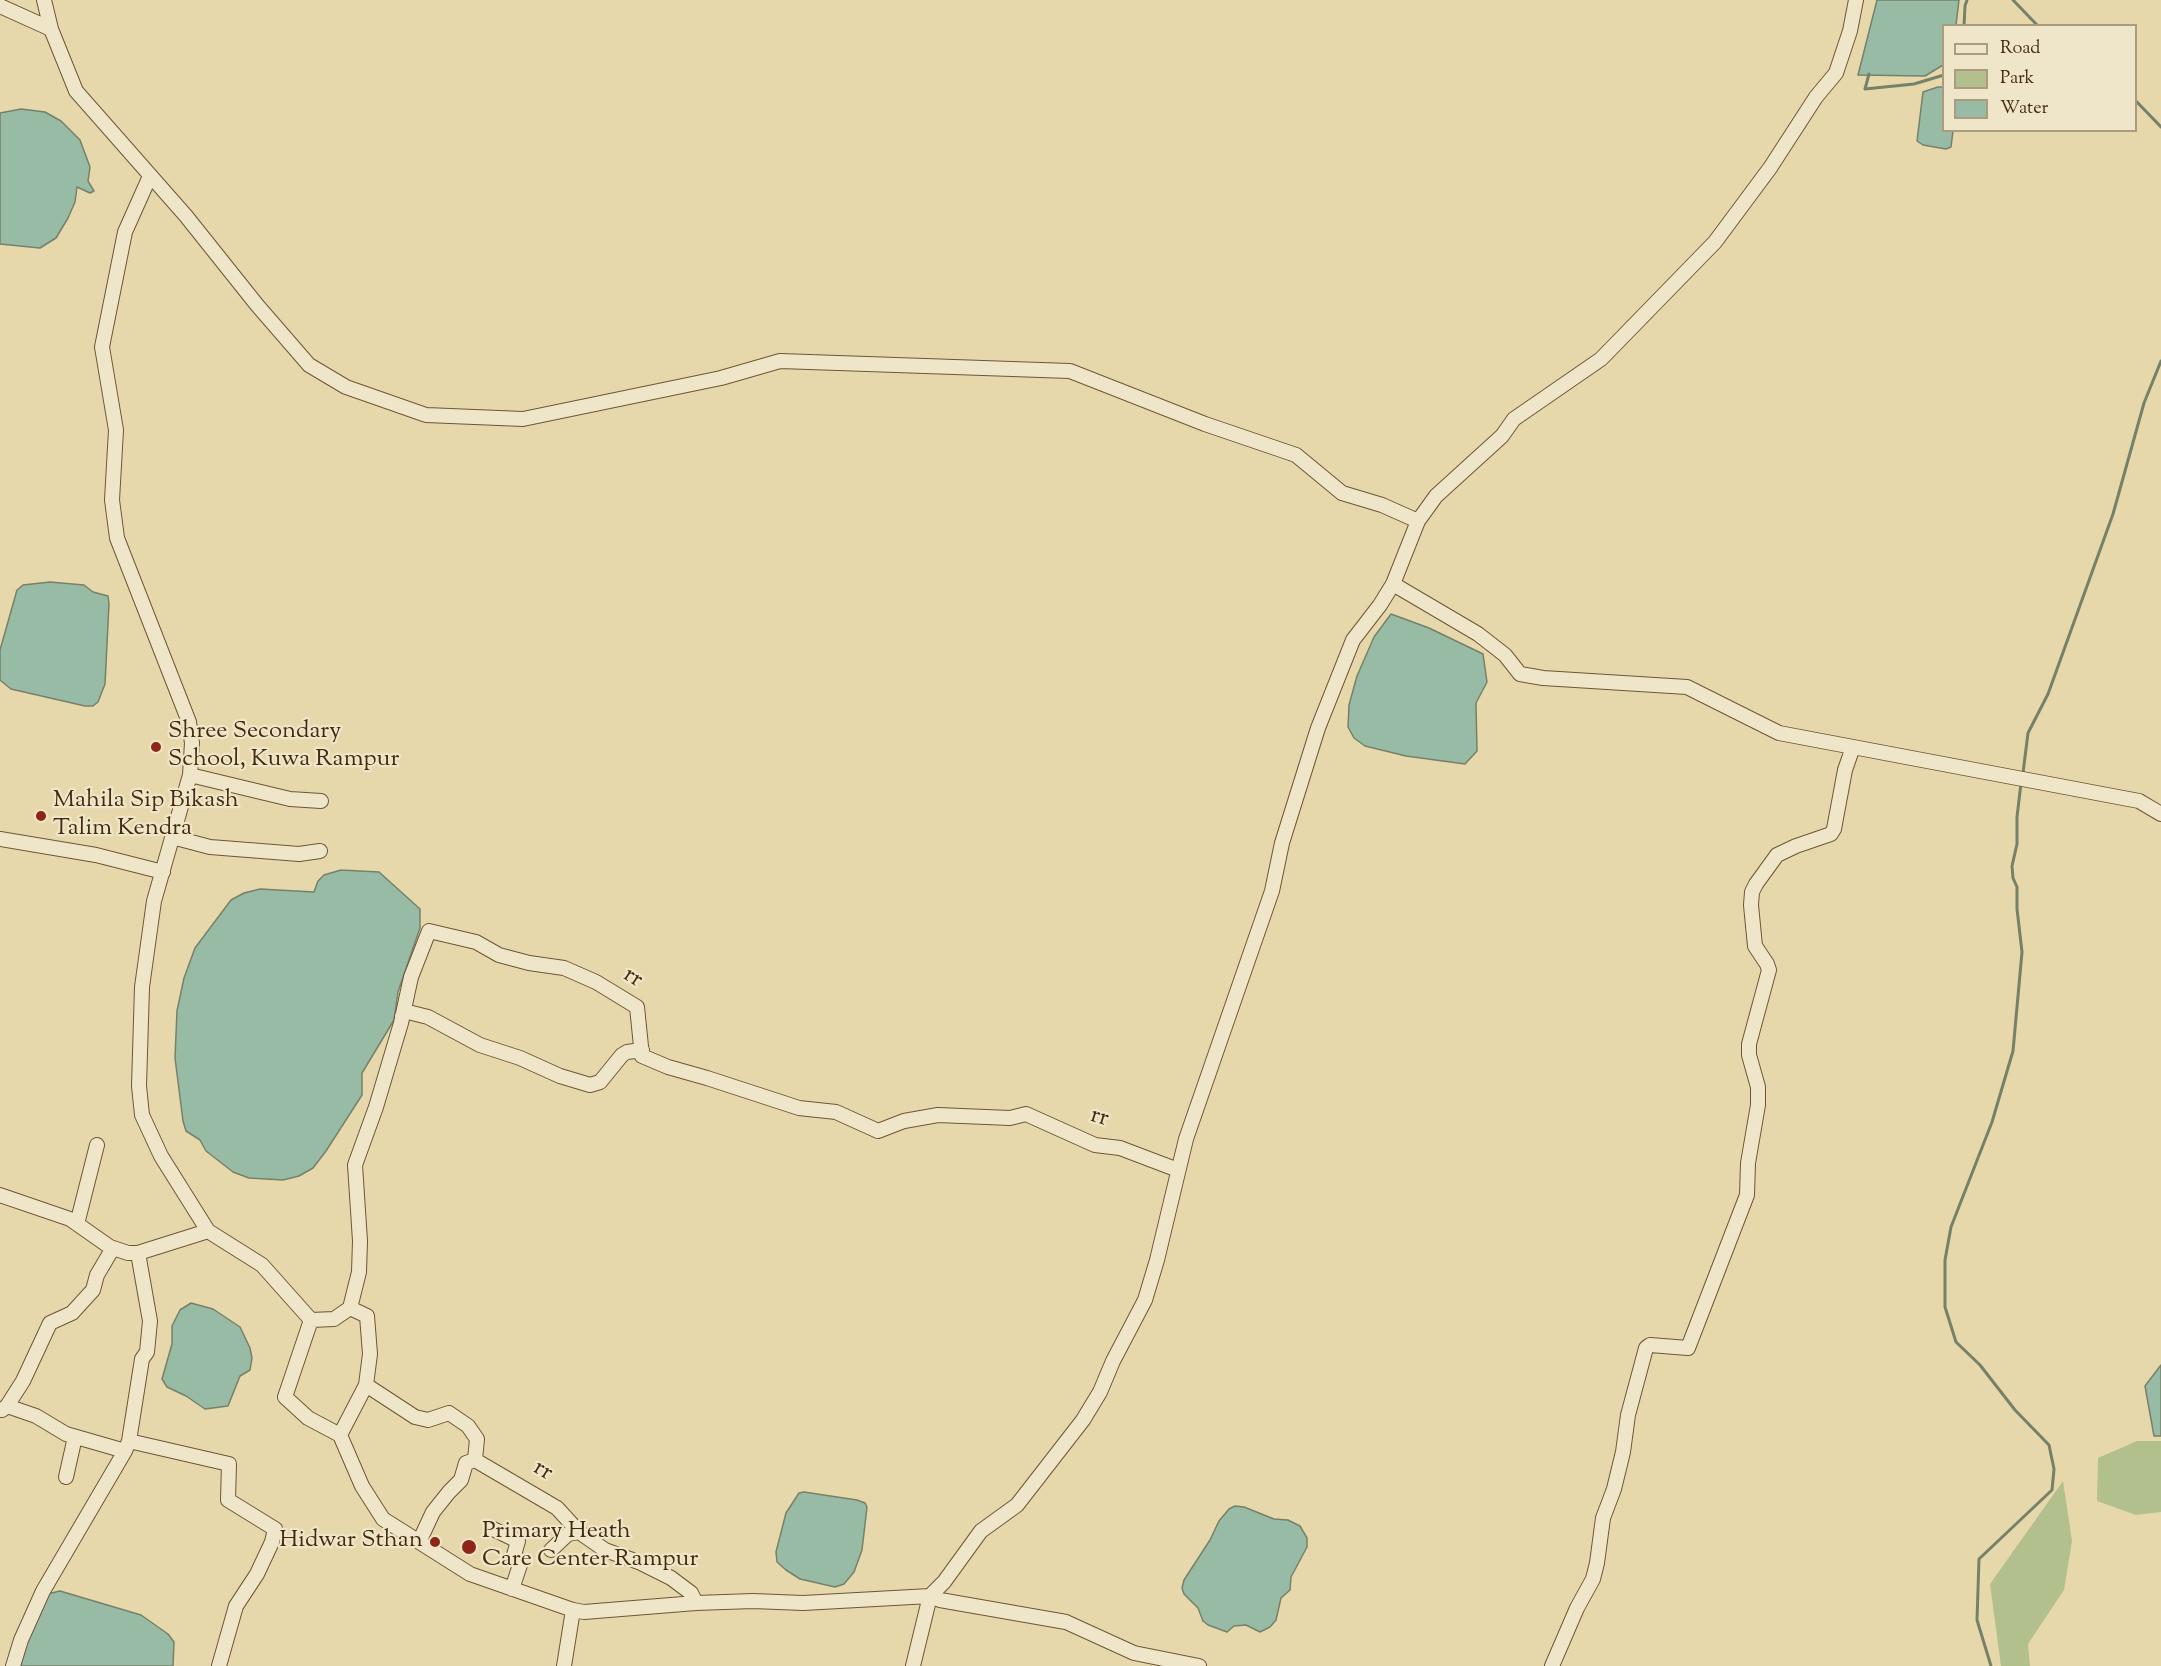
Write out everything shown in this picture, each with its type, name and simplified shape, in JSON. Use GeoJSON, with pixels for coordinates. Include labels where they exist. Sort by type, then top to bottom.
{"type":"FeatureCollection","features":[{"type":"Feature","properties":{"kind":"street"},"geometry":{"type":"LineString","coordinates":[[44,0],[51,29],[76,91],[186,216],[256,305],[309,365],[346,387],[426,415],[523,419],[720,378],[780,361],[1070,371],[1205,424],[1296,455],[1342,494],[1382,505],[1418,521]]}},
{"type":"Feature","properties":{"kind":"street"},"geometry":{"type":"LineString","coordinates":[[913,1666],[930,1596],[944,1582],[981,1531],[1000,1518],[1023,1496],[1083,1420],[1100,1392],[1113,1361],[1145,1300],[1186,1139],[1272,891],[1282,843],[1318,728],[1353,640],[1380,606],[1393,584],[1418,521],[1436,496],[1502,436],[1514,419],[1601,359],[1715,242],[1770,168],[1816,97],[1836,73],[1850,31],[1856,0]]}},
{"type":"Feature","properties":{"kind":"street"},"geometry":{"type":"LineString","coordinates":[[0,6],[51,29]]}},
{"type":"Feature","properties":{"kind":"street"},"geometry":{"type":"LineString","coordinates":[[150,176],[125,232],[102,347],[116,430],[112,500],[117,538],[189,722],[192,743],[190,775],[154,901],[142,987],[139,1086],[142,1115],[161,1156],[208,1231],[262,1265],[311,1320]]}},
{"type":"Feature","properties":{"kind":"street"},"geometry":{"type":"LineString","coordinates":[[1393,584],[1478,634],[1506,655],[1520,674],[1543,678],[1688,687],[1779,733],[2139,801],[2161,814]]}},
{"type":"Feature","properties":{"kind":"street"},"geometry":{"type":"LineString","coordinates":[[1552,1666],[1577,1608],[1593,1579],[1603,1518],[1614,1489],[1623,1452],[1628,1414],[1646,1348],[1650,1345],[1688,1348],[1748,1195],[1748,1163],[1758,1105],[1758,1087],[1749,1055],[1749,1044],[1769,970],[1755,946],[1752,892],[1777,855],[1831,834],[1836,820],[1845,770],[1853,747]]}},
{"type":"Feature","properties":{"kind":"street"},"geometry":{"type":"LineString","coordinates":[[190,775],[290,799],[321,801]]}},
{"type":"Feature","properties":{"kind":"street"},"geometry":{"type":"LineString","coordinates":[[172,837],[210,847],[299,854],[320,851]]}},
{"type":"Feature","properties":{"kind":"street"},"geometry":{"type":"LineString","coordinates":[[0,839],[96,855],[163,872]]}},
{"type":"Feature","properties":{"kind":"street","name":"rr"},"geometry":{"type":"LineString","coordinates":[[350,1308],[359,1272],[360,1241],[355,1165],[376,1107],[411,977],[429,931],[476,942],[499,955],[564,969],[596,982],[637,1007],[642,1056],[660,1065],[799,1108],[836,1112],[878,1131],[904,1121],[938,1115],[1010,1118],[1026,1114],[1095,1144],[1120,1148],[1178,1170]]}},
{"type":"Feature","properties":{"kind":"street"},"geometry":{"type":"LineString","coordinates":[[402,1016],[408,1012],[428,1017],[480,1045],[520,1058],[560,1076],[590,1084],[600,1082],[622,1055],[642,1050]]}},
{"type":"Feature","properties":{"kind":"street"},"geometry":{"type":"LineString","coordinates":[[77,1224],[97,1145]]}},
{"type":"Feature","properties":{"kind":"street"},"geometry":{"type":"LineString","coordinates":[[0,1195],[48,1210],[77,1224],[113,1248],[138,1253],[208,1231]]}},
{"type":"Feature","properties":{"kind":"street"},"geometry":{"type":"LineString","coordinates":[[113,1248],[97,1275],[93,1290],[72,1313],[50,1323],[23,1381],[4,1409],[36,1416],[75,1437],[229,1464],[228,1500],[275,1529],[273,1542],[257,1574],[236,1606],[219,1666]]}},
{"type":"Feature","properties":{"kind":"street"},"geometry":{"type":"LineString","coordinates":[[13,1666],[21,1640],[43,1592],[127,1446],[142,1359],[147,1352],[150,1321],[138,1253]]}},
{"type":"Feature","properties":{"kind":"street"},"geometry":{"type":"LineString","coordinates":[[311,1320],[334,1319],[350,1308],[367,1316],[370,1354],[366,1385],[340,1435]]}},
{"type":"Feature","properties":{"kind":"street"},"geometry":{"type":"LineString","coordinates":[[311,1320],[285,1397],[308,1418],[340,1435],[362,1486],[383,1519],[470,1574],[584,1612],[696,1603],[753,1601],[803,1603],[930,1596],[940,1600],[1066,1622],[1134,1653],[1199,1666]]}},
{"type":"Feature","properties":{"kind":"street"},"geometry":{"type":"LineString","coordinates":[[366,1385],[415,1417],[428,1420],[450,1413],[468,1426],[477,1439],[475,1460],[466,1463],[461,1480],[433,1512],[419,1542]]}},
{"type":"Feature","properties":{"kind":"street"},"geometry":{"type":"LineString","coordinates":[[66,1478],[75,1437]]}},
{"type":"Feature","properties":{"kind":"street","name":"rr"},"geometry":{"type":"LineString","coordinates":[[475,1460],[558,1508],[579,1532],[605,1550],[641,1563],[671,1578],[691,1593],[696,1603]]}},
{"type":"Feature","properties":{"kind":"street"},"geometry":{"type":"LineString","coordinates":[[491,1528],[518,1541],[514,1555],[521,1562],[512,1589]]}},
{"type":"Feature","properties":{"kind":"street"},"geometry":{"type":"LineString","coordinates":[[550,1550],[568,1534],[579,1532]]}},
{"type":"Feature","properties":{"kind":"street"},"geometry":{"type":"LineString","coordinates":[[564,1666],[573,1610]]}},
{"type":"Feature","properties":{"kind":"green space"},"geometry":{"type":"Polygon","coordinates":[[[2137,1441],[2161,1441],[2161,1512],[2136,1515],[2097,1501],[2098,1458],[2137,1441]]]}},
{"type":"Feature","properties":{"kind":"green space"},"geometry":{"type":"Polygon","coordinates":[[[2063,1481],[2072,1541],[2064,1590],[2028,1644],[2030,1666],[2001,1666],[1990,1584],[2063,1481]]]}},
{"type":"Feature","properties":{"kind":"water"},"geometry":{"type":"Polygon","coordinates":[[[1877,0],[1959,0],[1956,24],[1942,24],[1942,66],[1925,76],[1858,75],[1877,0]]]}},
{"type":"Feature","properties":{"kind":"water"},"geometry":{"type":"Polygon","coordinates":[[[1942,87],[1942,132],[1953,132],[1951,147],[1946,149],[1923,145],[1917,141],[1923,92],[1942,87]]]}},
{"type":"Feature","properties":{"kind":"water"},"geometry":{"type":"Polygon","coordinates":[[[21,109],[45,112],[61,121],[80,140],[90,167],[88,181],[94,191],[90,193],[77,187],[75,202],[56,238],[40,248],[0,244],[0,113],[21,109]]]}},
{"type":"Feature","properties":{"kind":"water"},"geometry":{"type":"Polygon","coordinates":[[[50,582],[84,585],[93,592],[108,596],[105,684],[98,702],[93,706],[11,689],[0,680],[0,650],[17,590],[23,585],[50,582]]]}},
{"type":"Feature","properties":{"kind":"water"},"geometry":{"type":"Polygon","coordinates":[[[1391,614],[1429,628],[1483,654],[1487,682],[1476,703],[1477,751],[1465,764],[1406,756],[1365,746],[1354,738],[1348,727],[1349,705],[1357,676],[1374,637],[1391,614]]]}},
{"type":"Feature","properties":{"kind":"water"},"geometry":{"type":"Polygon","coordinates":[[[341,870],[379,872],[420,909],[420,928],[398,992],[394,1020],[362,1073],[362,1095],[313,1168],[299,1176],[283,1180],[249,1178],[233,1172],[206,1151],[200,1140],[186,1131],[175,1058],[177,1011],[184,978],[195,948],[231,900],[244,893],[260,889],[314,892],[318,881],[324,875],[341,870]]]}},
{"type":"Feature","properties":{"kind":"water"},"geometry":{"type":"Polygon","coordinates":[[[191,1303],[213,1309],[240,1327],[250,1348],[252,1358],[250,1370],[240,1376],[228,1406],[205,1409],[167,1387],[162,1379],[172,1344],[172,1326],[180,1310],[191,1303]]]}},
{"type":"Feature","properties":{"kind":"water"},"geometry":{"type":"Polygon","coordinates":[[[2161,1365],[2161,1436],[2154,1436],[2145,1386],[2161,1365]]]}},
{"type":"Feature","properties":{"kind":"water"},"geometry":{"type":"Polygon","coordinates":[[[799,1493],[857,1500],[865,1503],[867,1507],[862,1550],[854,1572],[844,1584],[835,1587],[800,1579],[777,1562],[776,1552],[786,1513],[799,1493]]]}},
{"type":"Feature","properties":{"kind":"water"},"geometry":{"type":"Polygon","coordinates":[[[1235,1506],[1244,1507],[1274,1519],[1288,1520],[1300,1526],[1307,1538],[1307,1547],[1291,1577],[1290,1590],[1281,1598],[1276,1620],[1270,1627],[1260,1632],[1246,1625],[1234,1626],[1227,1632],[1208,1625],[1203,1621],[1198,1608],[1184,1594],[1182,1588],[1184,1580],[1210,1540],[1219,1521],[1229,1509],[1235,1506]]]}},
{"type":"Feature","properties":{"kind":"water"},"geometry":{"type":"Polygon","coordinates":[[[60,1591],[141,1615],[168,1634],[174,1642],[173,1666],[17,1666],[47,1594],[60,1591]]]}},
{"type":"Feature","properties":{"kind":"waterway"},"geometry":{"type":"LineString","coordinates":[[1964,24],[1967,0]]}},
{"type":"Feature","properties":{"kind":"waterway"},"geometry":{"type":"LineString","coordinates":[[2013,0],[2036,24]]}},
{"type":"Feature","properties":{"kind":"waterway"},"geometry":{"type":"LineString","coordinates":[[1869,74],[1865,89],[1914,84],[1942,76]]}},
{"type":"Feature","properties":{"kind":"waterway"},"geometry":{"type":"LineString","coordinates":[[2137,102],[2161,127]]}},
{"type":"Feature","properties":{"kind":"waterway"},"geometry":{"type":"LineString","coordinates":[[2023,773],[2028,733],[2048,694],[2113,514],[2144,403],[2161,361]]}},
{"type":"Feature","properties":{"kind":"waterway"},"geometry":{"type":"LineString","coordinates":[[1991,1666],[1977,1620],[1979,1559],[2052,1490],[2054,1469],[2049,1445],[2015,1410],[1980,1365],[1956,1342],[1945,1307],[1945,1260],[1951,1227],[1992,1122],[2013,1051],[2022,952],[2017,887],[2013,878],[2012,866],[2017,844],[2021,783]]}},
{"type":"Feature","properties":{"kind":"place","name":"Shree Secondary School, Kuwa Rampur"},"geometry":{"type":"Point","coordinates":[156,747]}},
{"type":"Feature","properties":{"kind":"place","name":"Mahila Sip Bikash Talim Kendra"},"geometry":{"type":"Point","coordinates":[41,816]}},
{"type":"Feature","properties":{"kind":"place","name":"Hidwar Sthan"},"geometry":{"type":"Point","coordinates":[435,1542]}},
{"type":"Feature","properties":{"kind":"place","name":"Primary Heath Care Center Rampur"},"geometry":{"type":"Point","coordinates":[469,1547]}}]}
